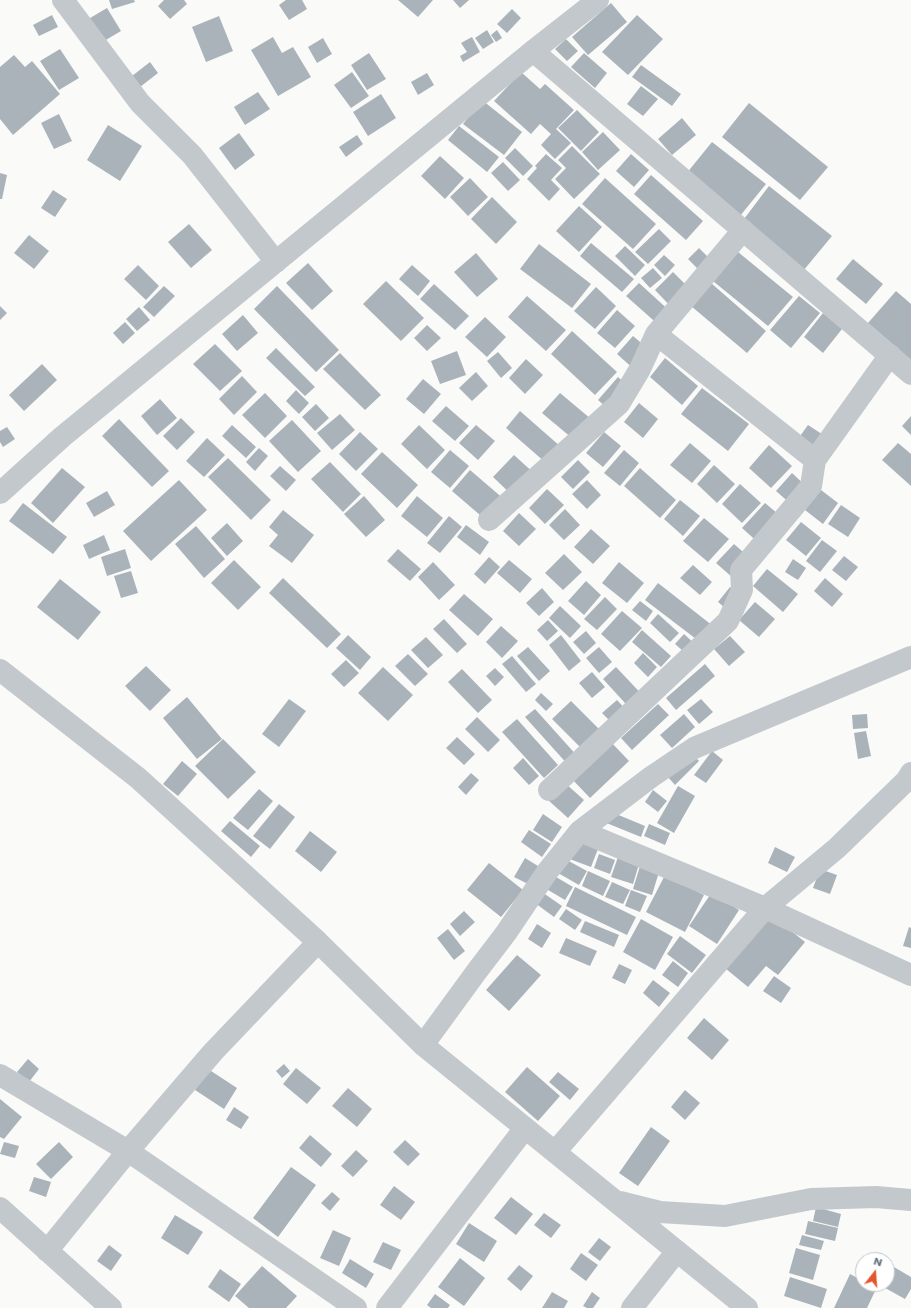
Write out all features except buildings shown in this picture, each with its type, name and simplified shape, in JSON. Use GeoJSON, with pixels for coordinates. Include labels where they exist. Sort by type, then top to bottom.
{"type":"FeatureCollection","features":[{"type":"Feature","properties":{"kind":"street"},"geometry":{"type":"LineString","coordinates":[[63,0],[140,103],[192,155],[276,262]]}},
{"type":"Feature","properties":{"kind":"street"},"geometry":{"type":"LineString","coordinates":[[0,493],[62,437],[533,51],[598,0]]}},
{"type":"Feature","properties":{"kind":"street"},"geometry":{"type":"LineString","coordinates":[[533,51],[911,374]]}},
{"type":"Feature","properties":{"kind":"street"},"geometry":{"type":"LineString","coordinates":[[490,520],[618,404],[640,369],[656,334],[743,230]]}},
{"type":"Feature","properties":{"kind":"street"},"geometry":{"type":"LineString","coordinates":[[656,334],[815,460]]}},
{"type":"Feature","properties":{"kind":"street"},"geometry":{"type":"LineString","coordinates":[[549,790],[728,621],[742,590],[741,570],[811,486],[815,460],[890,355]]}},
{"type":"Feature","properties":{"kind":"street"},"geometry":{"type":"LineString","coordinates":[[423,1045],[506,933],[547,872],[580,831],[651,777],[694,748],[911,657]]}},
{"type":"Feature","properties":{"kind":"street"},"geometry":{"type":"LineString","coordinates":[[0,670],[138,778],[318,942],[423,1045],[613,1201],[748,1308]]}},
{"type":"Feature","properties":{"kind":"street"},"geometry":{"type":"LineString","coordinates":[[555,1152],[765,908],[836,848],[906,781],[911,773]]}},
{"type":"Feature","properties":{"kind":"street"},"geometry":{"type":"LineString","coordinates":[[580,831],[765,908],[911,975]]}},
{"type":"Feature","properties":{"kind":"street"},"geometry":{"type":"LineString","coordinates":[[47,1251],[128,1151],[213,1052],[318,942]]}},
{"type":"Feature","properties":{"kind":"street"},"geometry":{"type":"LineString","coordinates":[[0,1075],[128,1151],[356,1308]]}},
{"type":"Feature","properties":{"kind":"street"},"geometry":{"type":"LineString","coordinates":[[387,1308],[525,1128]]}},
{"type":"Feature","properties":{"kind":"street"},"geometry":{"type":"LineString","coordinates":[[613,1201],[660,1212],[726,1216],[811,1199],[876,1198],[911,1200]]}},
{"type":"Feature","properties":{"kind":"street"},"geometry":{"type":"LineString","coordinates":[[0,1208],[111,1308]]}},
{"type":"Feature","properties":{"kind":"street"},"geometry":{"type":"LineString","coordinates":[[632,1308],[677,1251]]}}]}
